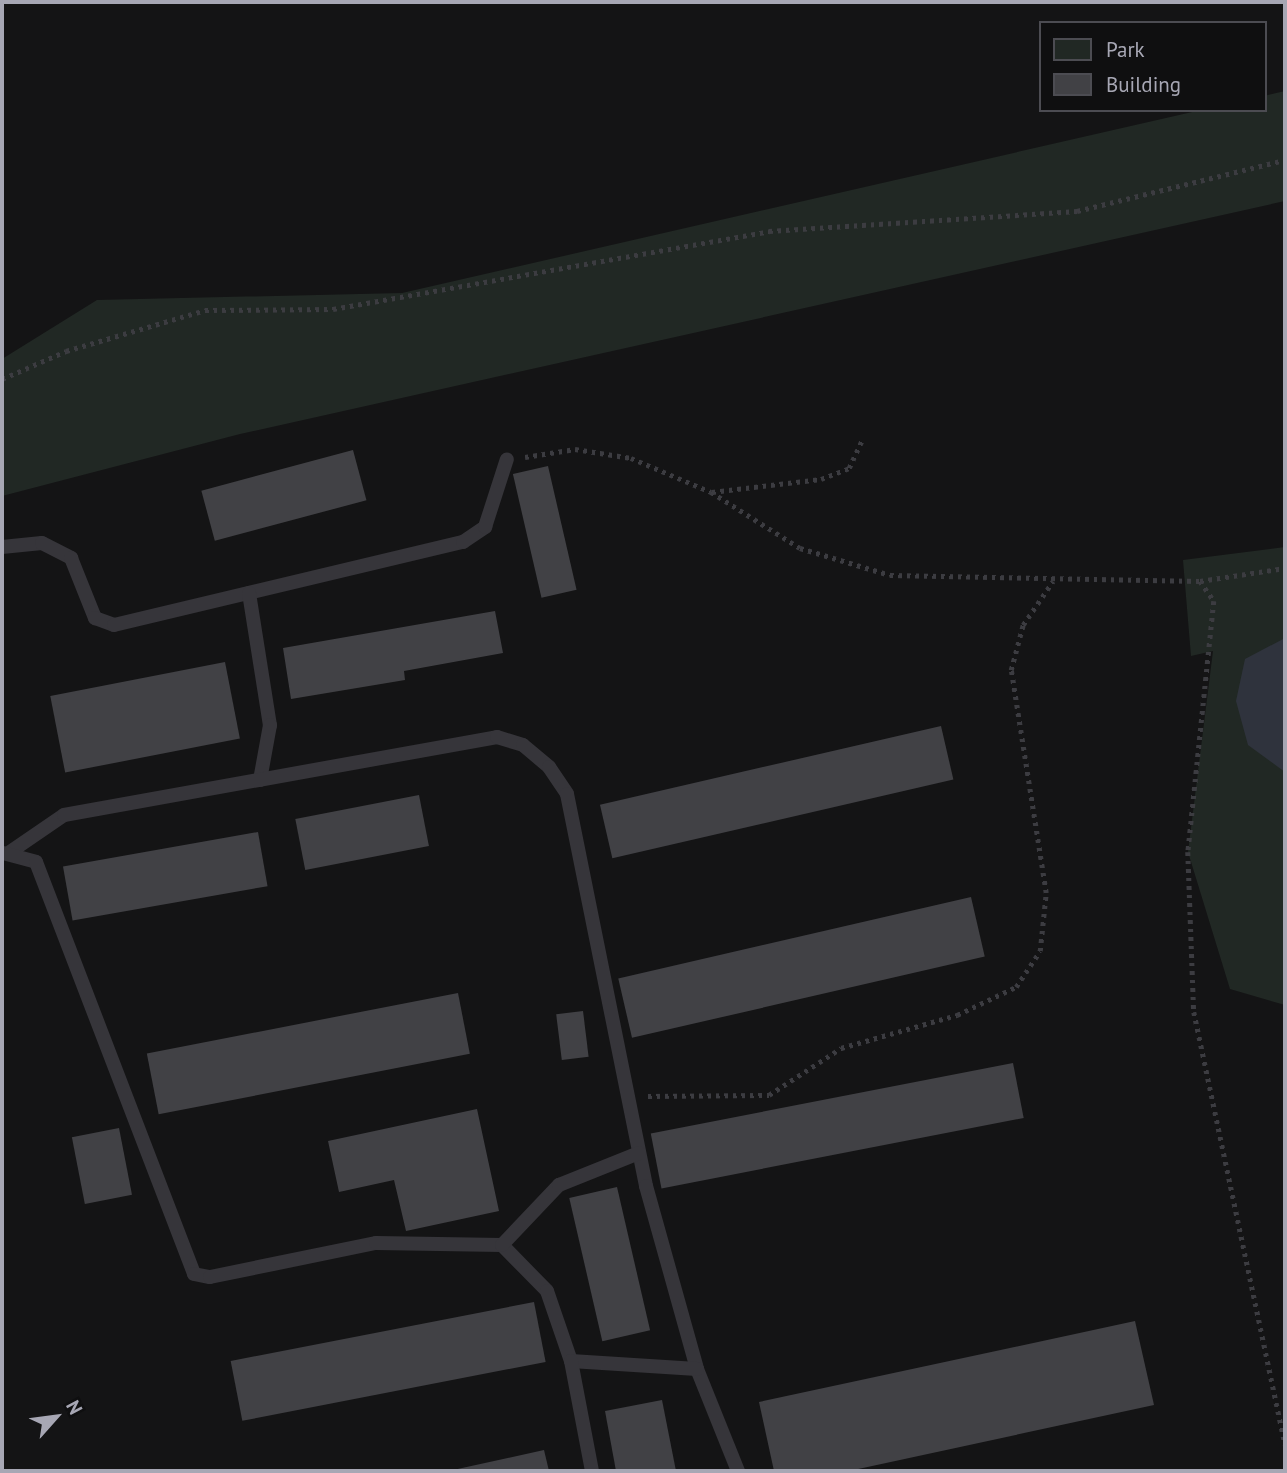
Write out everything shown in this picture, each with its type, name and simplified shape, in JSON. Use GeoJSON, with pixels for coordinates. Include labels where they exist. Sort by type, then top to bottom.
{"type":"FeatureCollection","features":[{"type":"Feature","properties":{"kind":"lane"},"geometry":{"type":"LineString","coordinates":[[2,547],[42,543],[71,558],[95,618],[114,625],[463,542],[485,527],[507,459]]}},
{"type":"Feature","properties":{"kind":"lane"},"geometry":{"type":"LineString","coordinates":[[249,593],[270,725],[260,780]]}},
{"type":"Feature","properties":{"kind":"lane"},"geometry":{"type":"LineString","coordinates":[[6,853],[64,815],[497,737],[523,746],[550,767],[567,794],[639,1153],[697,1369],[738,1471]]}},
{"type":"Feature","properties":{"kind":"lane"},"geometry":{"type":"LineString","coordinates":[[6,853],[36,862],[194,1274],[210,1277],[376,1243],[502,1245],[547,1291],[571,1361],[592,1471]]}},
{"type":"Feature","properties":{"kind":"lane"},"geometry":{"type":"LineString","coordinates":[[502,1245],[559,1185],[639,1153]]}},
{"type":"Feature","properties":{"kind":"lane"},"geometry":{"type":"LineString","coordinates":[[571,1361],[697,1369]]}},
{"type":"Feature","properties":{"kind":"path"},"geometry":{"type":"LineString","coordinates":[[2,379],[66,351],[205,310],[333,310],[769,231],[1077,211],[1285,160]]}},
{"type":"Feature","properties":{"kind":"path"},"geometry":{"type":"LineString","coordinates":[[711,492],[821,479],[849,468],[863,438]]}},
{"type":"Feature","properties":{"kind":"path"},"geometry":{"type":"LineString","coordinates":[[507,459],[575,449],[631,458],[711,492],[800,548],[890,575],[1200,581],[1285,568]]}},
{"type":"Feature","properties":{"kind":"path"},"geometry":{"type":"LineString","coordinates":[[628,1097],[769,1096],[841,1048],[957,1014],[1016,987],[1040,951],[1046,893],[1011,670],[1023,625],[1054,580]]}},
{"type":"Feature","properties":{"kind":"path"},"geometry":{"type":"LineString","coordinates":[[1200,581],[1214,601],[1188,852],[1194,1012],[1285,1445]]}},
{"type":"Feature","properties":{"kind":"green space"},"geometry":{"type":"Polygon","coordinates":[[[1285,91],[1285,201],[240,434],[2,496],[2,359],[97,300],[402,293],[1192,112],[1266,112],[1266,96],[1285,91]]]}},
{"type":"Feature","properties":{"kind":"green space"},"geometry":{"type":"Polygon","coordinates":[[[1285,547],[1285,1005],[1230,989],[1188,852],[1213,651],[1191,656],[1183,560],[1285,547]]]}},
{"type":"Feature","properties":{"kind":"shaded area"},"geometry":{"type":"Polygon","coordinates":[[[1285,638],[1285,772],[1248,745],[1236,701],[1245,659],[1285,638]]]}},
{"type":"Feature","properties":{"kind":"building"},"geometry":{"type":"Polygon","coordinates":[[[353,450],[366,500],[215,541],[201,491],[353,450]]]}},
{"type":"Feature","properties":{"kind":"building"},"geometry":{"type":"Polygon","coordinates":[[[548,466],[577,590],[541,598],[513,474],[548,466]]]}},
{"type":"Feature","properties":{"kind":"building"},"geometry":{"type":"Polygon","coordinates":[[[495,611],[503,653],[404,671],[405,680],[291,699],[283,648],[495,611]]]}},
{"type":"Feature","properties":{"kind":"building"},"geometry":{"type":"Polygon","coordinates":[[[225,662],[240,739],[65,773],[50,696],[225,662]]]}},
{"type":"Feature","properties":{"kind":"building"},"geometry":{"type":"Polygon","coordinates":[[[941,726],[953,780],[612,858],[600,805],[941,726]]]}},
{"type":"Feature","properties":{"kind":"building"},"geometry":{"type":"Polygon","coordinates":[[[419,795],[429,846],[305,870],[295,819],[419,795]]]}},
{"type":"Feature","properties":{"kind":"building"},"geometry":{"type":"Polygon","coordinates":[[[258,832],[268,886],[73,921],[63,866],[258,832]]]}},
{"type":"Feature","properties":{"kind":"building"},"geometry":{"type":"Polygon","coordinates":[[[971,897],[985,956],[632,1038],[618,978],[971,897]]]}},
{"type":"Feature","properties":{"kind":"building"},"geometry":{"type":"Polygon","coordinates":[[[458,993],[470,1054],[159,1114],[147,1053],[458,993]]]}},
{"type":"Feature","properties":{"kind":"building"},"geometry":{"type":"Polygon","coordinates":[[[583,1011],[589,1057],[562,1060],[556,1014],[583,1011]]]}},
{"type":"Feature","properties":{"kind":"building"},"geometry":{"type":"Polygon","coordinates":[[[1013,1063],[1024,1118],[661,1188],[651,1133],[1013,1063]]]}},
{"type":"Feature","properties":{"kind":"building"},"geometry":{"type":"Polygon","coordinates":[[[477,1109],[499,1211],[406,1231],[394,1180],[339,1192],[328,1141],[477,1109]]]}},
{"type":"Feature","properties":{"kind":"building"},"geometry":{"type":"Polygon","coordinates":[[[119,1128],[132,1195],[85,1204],[72,1137],[119,1128]]]}},
{"type":"Feature","properties":{"kind":"building"},"geometry":{"type":"Polygon","coordinates":[[[617,1187],[650,1330],[602,1341],[569,1198],[617,1187]]]}},
{"type":"Feature","properties":{"kind":"building"},"geometry":{"type":"Polygon","coordinates":[[[534,1302],[546,1362],[242,1421],[231,1361],[534,1302]]]}},
{"type":"Feature","properties":{"kind":"building"},"geometry":{"type":"Polygon","coordinates":[[[1135,1321],[1154,1405],[849,1471],[774,1471],[759,1402],[1135,1321]]]}},
{"type":"Feature","properties":{"kind":"building"},"geometry":{"type":"Polygon","coordinates":[[[662,1400],[676,1471],[616,1471],[605,1411],[662,1400]]]}},
{"type":"Feature","properties":{"kind":"building"},"geometry":{"type":"Polygon","coordinates":[[[544,1450],[549,1471],[453,1471],[453,1470],[544,1450]]]}}]}
